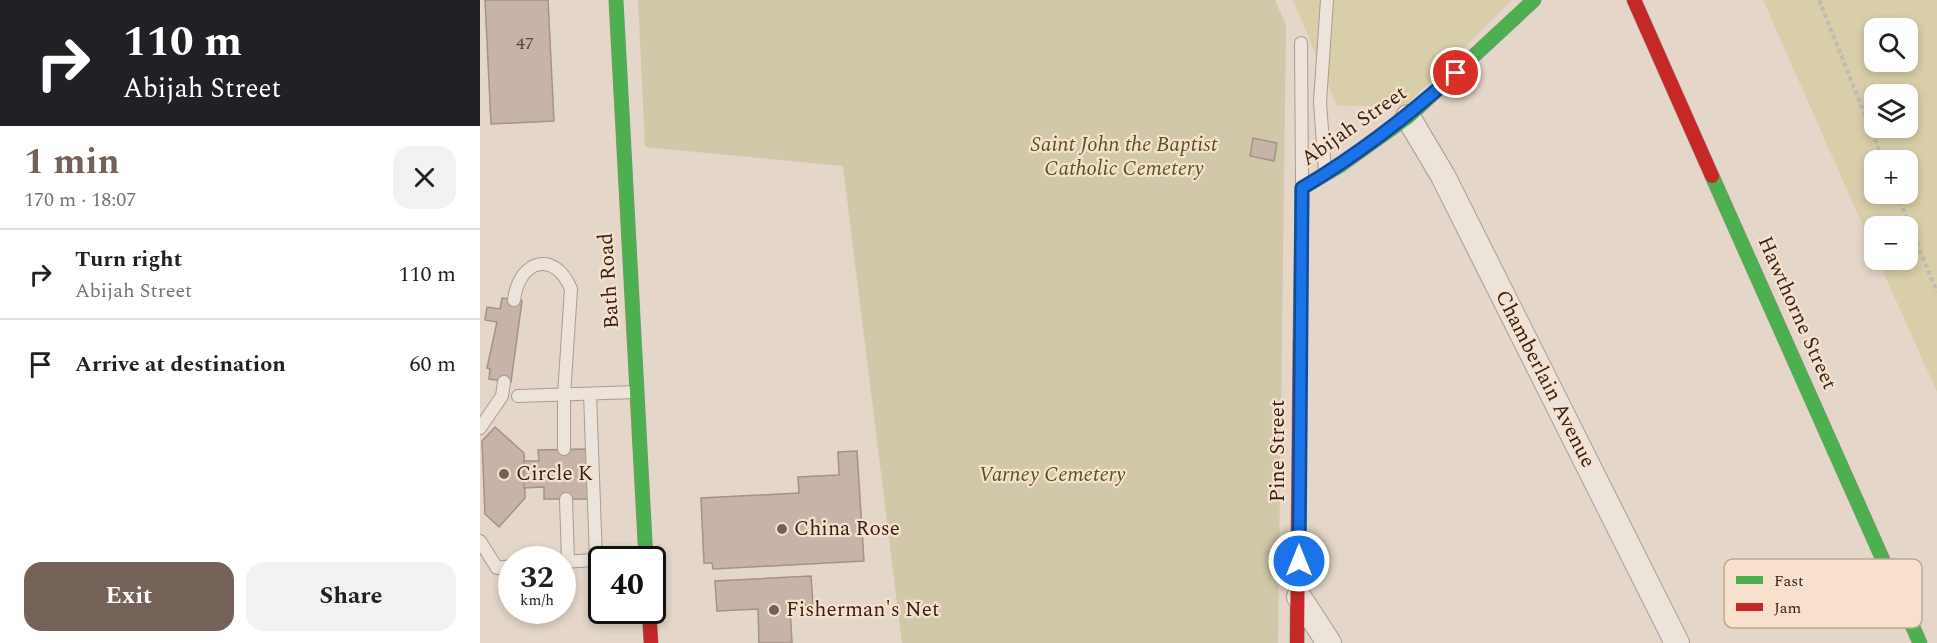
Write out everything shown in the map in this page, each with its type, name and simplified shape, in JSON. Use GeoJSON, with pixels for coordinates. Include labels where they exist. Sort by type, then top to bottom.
{"type":"FeatureCollection","features":[{"type":"Feature","properties":{"kind":"street","name":"Bath Road"},"geometry":{"type":"LineString","coordinates":[[616,0],[645,546]]}},
{"type":"Feature","properties":{"kind":"street","name":"Abijah Street"},"geometry":{"type":"LineString","coordinates":[[1302,188],[1408,117],[1534,0]]}},
{"type":"Feature","properties":{"kind":"street","name":"Hawthorne Street"},"geometry":{"type":"LineString","coordinates":[[1634,0],[1883,559]]}},
{"type":"Feature","properties":{"kind":"street","name":"Chamberlain Avenue"},"geometry":{"type":"LineString","coordinates":[[1408,117],[1443,176],[1677,643]]}},
{"type":"Feature","properties":{"kind":"street","name":"Pine Street"},"geometry":{"type":"LineString","coordinates":[[1296,643],[1299,597],[1302,188]]}},
{"type":"Feature","properties":{"kind":"street"},"geometry":{"type":"LineString","coordinates":[[1299,597],[1329,643]]}},
{"type":"Feature","properties":{"kind":"street"},"geometry":{"type":"LineString","coordinates":[[650,624],[651,643]]}},
{"type":"Feature","properties":{"kind":"street","name":"Hawthorne Street"},"geometry":{"type":"LineString","coordinates":[[1913,628],[1920,643]]}},
{"type":"Feature","properties":{"kind":"lane"},"geometry":{"type":"LineString","coordinates":[[1325,174],[1320,102],[1326,0]]}},
{"type":"Feature","properties":{"kind":"lane"},"geometry":{"type":"LineString","coordinates":[[1301,44],[1302,188]]}},
{"type":"Feature","properties":{"kind":"lane"},"geometry":{"type":"LineString","coordinates":[[514,300],[516,286],[522,274],[529,267],[541,263],[554,267],[565,275],[571,289],[564,395],[564,449]]}},
{"type":"Feature","properties":{"kind":"lane"},"geometry":{"type":"LineString","coordinates":[[480,428],[502,396],[504,382]]}},
{"type":"Feature","properties":{"kind":"lane"},"geometry":{"type":"LineString","coordinates":[[518,396],[637,392]]}},
{"type":"Feature","properties":{"kind":"lane"},"geometry":{"type":"LineString","coordinates":[[590,394],[596,546]]}},
{"type":"Feature","properties":{"kind":"lane"},"geometry":{"type":"LineString","coordinates":[[565,546],[566,499]]}},
{"type":"Feature","properties":{"kind":"lane"},"geometry":{"type":"LineString","coordinates":[[480,541],[498,568]]}},
{"type":"Feature","properties":{"kind":"path"},"geometry":{"type":"LineString","coordinates":[[1819,0],[1879,150]]}},
{"type":"Feature","properties":{"kind":"path"},"geometry":{"type":"LineString","coordinates":[[1901,204],[1937,292]]}},
{"type":"Feature","properties":{"kind":"shaded area"},"geometry":{"type":"Polygon","coordinates":[[[1293,0],[1512,0],[1406,106],[1337,106],[1293,0]]]}},
{"type":"Feature","properties":{"kind":"shaded area"},"geometry":{"type":"Polygon","coordinates":[[[1763,0],[1937,0],[1937,392],[1882,270],[1918,270],[1918,216],[1864,216],[1864,228],[1763,0]]]}},
{"type":"Feature","properties":{"kind":"green space"},"geometry":{"type":"Polygon","coordinates":[[[638,0],[1275,0],[1286,25],[1278,643],[902,643],[843,166],[645,147],[638,0]]]}},
{"type":"Feature","properties":{"kind":"building"},"geometry":{"type":"Polygon","coordinates":[[[485,0],[548,0],[554,121],[491,124],[485,0]]]}},
{"type":"Feature","properties":{"kind":"building"},"geometry":{"type":"Polygon","coordinates":[[[1253,138],[1277,143],[1274,161],[1250,156],[1253,138]]]}},
{"type":"Feature","properties":{"kind":"building"},"geometry":{"type":"Polygon","coordinates":[[[502,298],[522,301],[511,382],[489,379],[490,369],[487,368],[497,322],[485,320],[487,307],[500,309],[502,298]]]}},
{"type":"Feature","properties":{"kind":"building","name":"Circle K"},"geometry":{"type":"Polygon","coordinates":[[[495,427],[524,453],[525,498],[499,527],[485,514],[482,441],[495,427]]]}},
{"type":"Feature","properties":{"kind":"building"},"geometry":{"type":"Polygon","coordinates":[[[587,449],[588,499],[544,499],[544,487],[524,488],[524,461],[539,461],[538,450],[587,449]]]}},
{"type":"Feature","properties":{"kind":"building","name":"China Rose"},"geometry":{"type":"Polygon","coordinates":[[[857,451],[864,561],[713,569],[712,563],[704,563],[701,498],[799,493],[798,477],[839,475],[838,452],[857,451]]]}},
{"type":"Feature","properties":{"kind":"building","name":"Fisherman's Net"},"geometry":{"type":"Polygon","coordinates":[[[811,576],[813,605],[790,606],[792,643],[759,643],[758,609],[717,611],[715,581],[811,576]]]}},
{"type":"Feature","properties":{"kind":"traffic: fast"},"geometry":{"type":"LineString","coordinates":[[616,0],[645,546]]}},
{"type":"Feature","properties":{"kind":"traffic: fast"},"geometry":{"type":"LineString","coordinates":[[1300,342],[1302,188],[1341,165],[1408,117],[1534,0]]}},
{"type":"Feature","properties":{"kind":"traffic: fast"},"geometry":{"type":"LineString","coordinates":[[1712,176],[1883,559]]}},
{"type":"Feature","properties":{"kind":"traffic: fast"},"geometry":{"type":"LineString","coordinates":[[1913,628],[1920,643]]}},
{"type":"Feature","properties":{"kind":"traffic: jam"},"geometry":{"type":"LineString","coordinates":[[1634,0],[1712,176]]}},
{"type":"Feature","properties":{"kind":"traffic: jam"},"geometry":{"type":"LineString","coordinates":[[1297,643],[1300,342]]}},
{"type":"Feature","properties":{"kind":"traffic: jam"},"geometry":{"type":"LineString","coordinates":[[650,624],[651,643]]}},
{"type":"Feature","properties":{"kind":"place","name":"Circle K"},"geometry":{"type":"Point","coordinates":[504,474]}},
{"type":"Feature","properties":{"kind":"place","name":"China Rose"},"geometry":{"type":"Point","coordinates":[782,529]}},
{"type":"Feature","properties":{"kind":"place","name":"Fisherman's Net"},"geometry":{"type":"Point","coordinates":[774,610]}},
{"type":"Feature","properties":{"kind":"route"},"geometry":{"type":"LineString","coordinates":[[1299,561],[1302,188],[1341,165],[1408,117],[1456,73]]}},
{"type":"Feature","properties":{"kind":"park label","name":"Saint John the Baptist Catholic Cemetery"},"geometry":{"type":"Point","coordinates":[1124,157]}},
{"type":"Feature","properties":{"kind":"park label","name":"Varney Cemetery"},"geometry":{"type":"Point","coordinates":[1052,475]}}]}
